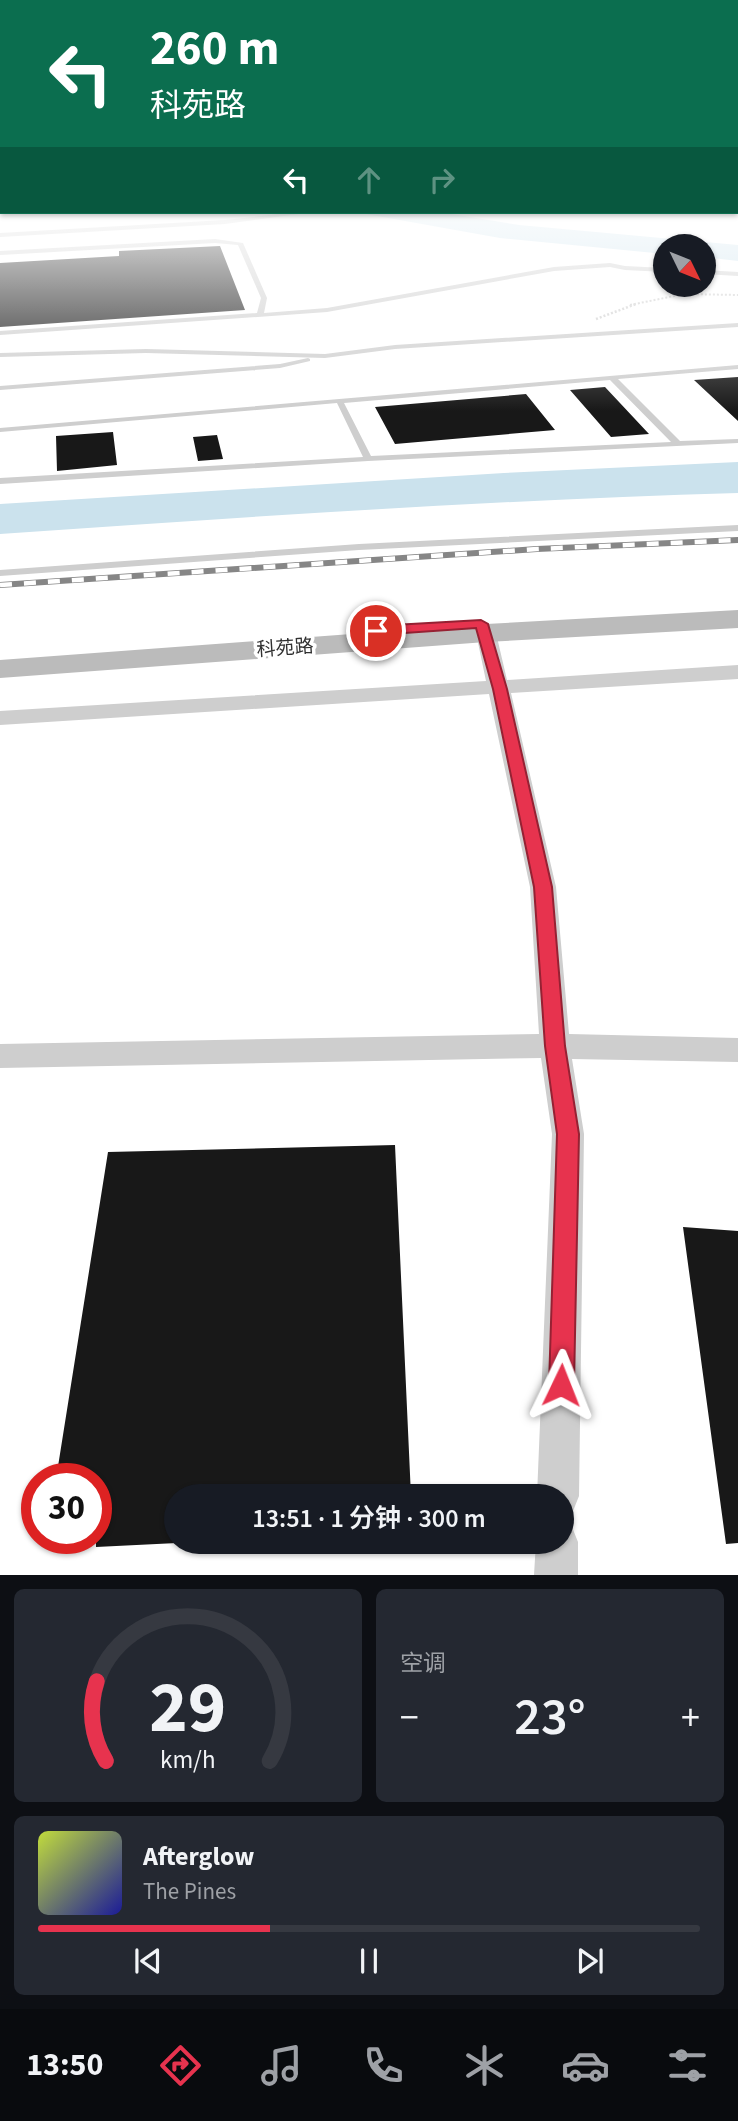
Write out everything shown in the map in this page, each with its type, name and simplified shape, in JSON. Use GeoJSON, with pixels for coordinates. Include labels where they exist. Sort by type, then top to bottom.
{"type":"FeatureCollection","features":[{"type":"Feature","properties":{"kind":"street","name":"科苑路"},"geometry":{"type":"LineString","coordinates":[[0,669],[738,609]]}},
{"type":"Feature","properties":{"kind":"street","name":"科苑路"},"geometry":{"type":"LineString","coordinates":[[0,658],[484,628],[738,619]]}},
{"type":"Feature","properties":{"kind":"street"},"geometry":{"type":"LineString","coordinates":[[484,628],[543,887],[555,1046],[568,1134],[558,1484]]}},
{"type":"Feature","properties":{"kind":"street"},"geometry":{"type":"LineString","coordinates":[[0,718],[500,689],[738,671]]}},
{"type":"Feature","properties":{"kind":"street"},"geometry":{"type":"LineString","coordinates":[[0,1056],[555,1046],[738,1050]]}},
{"type":"Feature","properties":{"kind":"street"},"geometry":{"type":"LineString","coordinates":[[556,1575],[557,1554]]}},
{"type":"Feature","properties":{"kind":"lane"},"geometry":{"type":"LineString","coordinates":[[249,264],[264,298],[260,314]]}},
{"type":"Feature","properties":{"kind":"lane"},"geometry":{"type":"LineString","coordinates":[[0,333],[342,308],[540,270],[610,265],[653,269]]}},
{"type":"Feature","properties":{"kind":"lane"},"geometry":{"type":"LineString","coordinates":[[716,273],[738,274]]}},
{"type":"Feature","properties":{"kind":"lane"},"geometry":{"type":"LineString","coordinates":[[0,388],[280,366],[325,356],[395,347],[738,325]]}},
{"type":"Feature","properties":{"kind":"lane"},"geometry":{"type":"LineString","coordinates":[[0,355],[146,351],[325,356]]}},
{"type":"Feature","properties":{"kind":"lane"},"geometry":{"type":"LineString","coordinates":[[276,354],[280,366]]}},
{"type":"Feature","properties":{"kind":"lane"},"geometry":{"type":"LineString","coordinates":[[0,430],[738,368]]}},
{"type":"Feature","properties":{"kind":"lane"},"geometry":{"type":"LineString","coordinates":[[612,378],[677,443]]}},
{"type":"Feature","properties":{"kind":"lane"},"geometry":{"type":"LineString","coordinates":[[339,400],[368,459]]}},
{"type":"Feature","properties":{"kind":"lane"},"geometry":{"type":"LineString","coordinates":[[0,481],[738,441]]}},
{"type":"Feature","properties":{"kind":"lane"},"geometry":{"type":"LineString","coordinates":[[0,573],[359,547],[738,528]]}},
{"type":"Feature","properties":{"kind":"path"},"geometry":{"type":"LineString","coordinates":[[584,336],[583,330],[591,322],[643,302],[700,293],[738,295]]}},
{"type":"Feature","properties":{"kind":"water"},"geometry":{"type":"Polygon","coordinates":[[[738,462],[738,493],[277,515],[0,534],[0,504],[504,473],[738,462]]]}},
{"type":"Feature","properties":{"kind":"building"},"geometry":{"type":"Polygon","coordinates":[[[0,264],[227,264],[245,310],[0,327],[0,264]]]}},
{"type":"Feature","properties":{"kind":"building"},"geometry":{"type":"Polygon","coordinates":[[[738,377],[738,421],[694,380],[738,377]]]}},
{"type":"Feature","properties":{"kind":"building"},"geometry":{"type":"Polygon","coordinates":[[[605,387],[649,434],[611,437],[570,390],[605,387]]]}},
{"type":"Feature","properties":{"kind":"building"},"geometry":{"type":"Polygon","coordinates":[[[526,394],[555,430],[395,444],[375,407],[526,394]]]}},
{"type":"Feature","properties":{"kind":"building"},"geometry":{"type":"Polygon","coordinates":[[[113,432],[117,465],[57,471],[56,436],[113,432]]]}},
{"type":"Feature","properties":{"kind":"building"},"geometry":{"type":"Polygon","coordinates":[[[217,435],[223,459],[198,461],[193,437],[217,435]]]}},
{"type":"Feature","properties":{"kind":"building"},"geometry":{"type":"Polygon","coordinates":[[[395,1145],[410,1484],[164,1484],[164,1544],[112,1546],[112,1463],[59,1463],[108,1152],[395,1145]]]}},
{"type":"Feature","properties":{"kind":"building"},"geometry":{"type":"Polygon","coordinates":[[[683,1227],[738,1231],[738,1543],[726,1544],[683,1227]]]}},
{"type":"Feature","properties":{"kind":"railway"},"geometry":{"type":"LineString","coordinates":[[0,585],[537,549],[738,540]]}},
{"type":"Feature","properties":{"kind":"route"},"geometry":{"type":"LineString","coordinates":[[376,631],[481,624],[486,633],[500,689],[543,887],[555,1046],[568,1134],[561,1385]]}}]}
